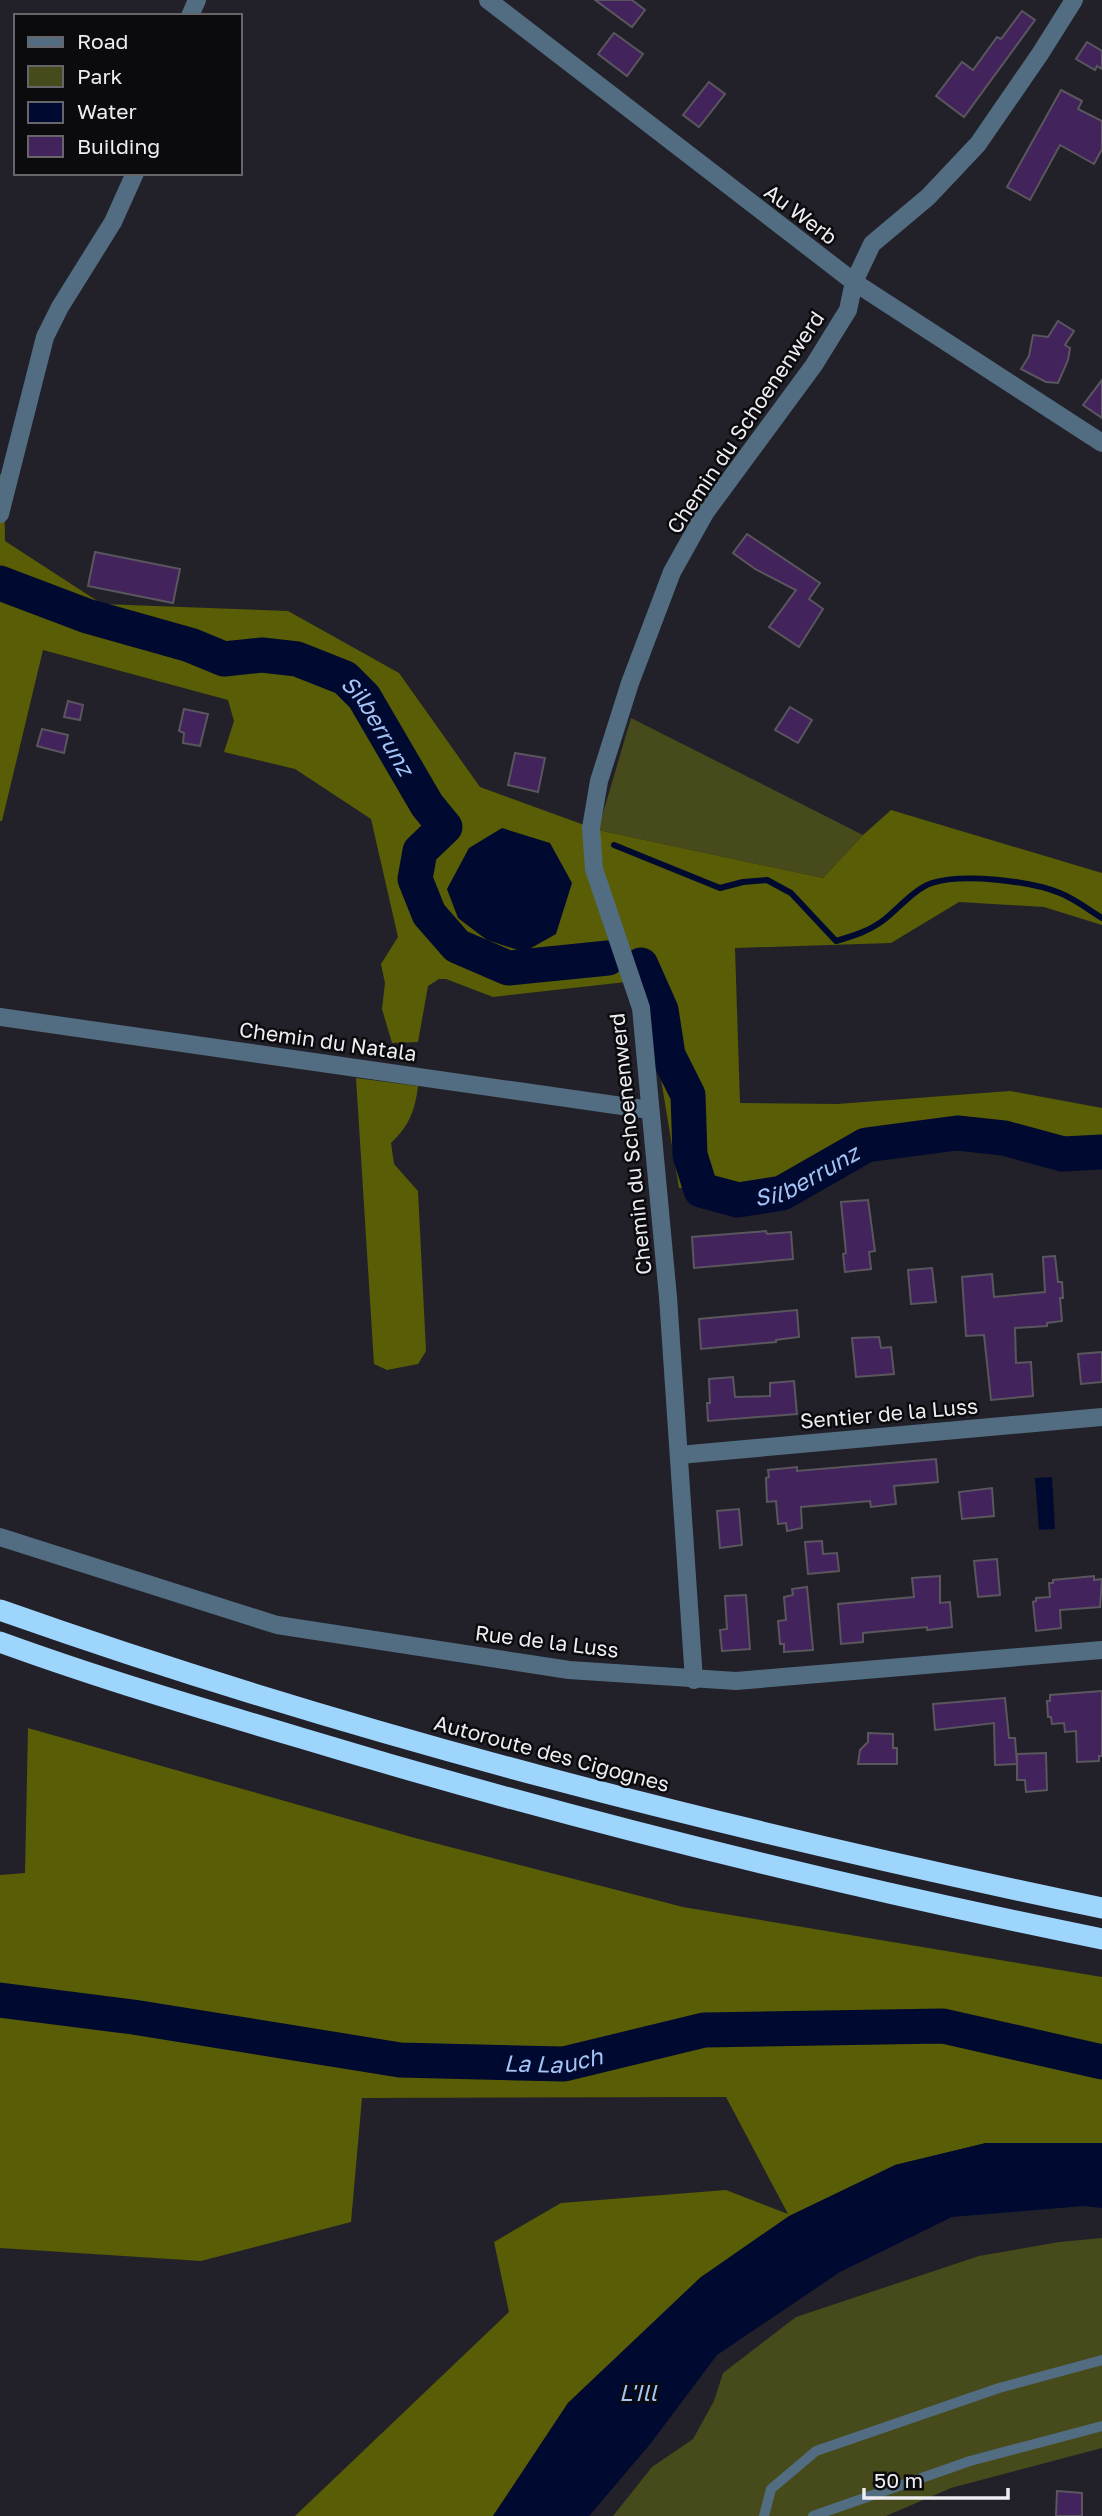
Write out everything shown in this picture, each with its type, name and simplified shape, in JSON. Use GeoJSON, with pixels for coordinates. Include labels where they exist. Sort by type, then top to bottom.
{"type":"FeatureCollection","features":[{"type":"Feature","properties":{"kind":"highway","name":"Autoroute des Cigognes"},"geometry":{"type":"LineString","coordinates":[[0,1610],[203,1678],[434,1748],[567,1784],[764,1834],[1102,1908]]}},
{"type":"Feature","properties":{"kind":"highway"},"geometry":{"type":"LineString","coordinates":[[0,1642],[197,1707],[560,1813],[922,1903],[1102,1939]]}},
{"type":"Feature","properties":{"kind":"street","name":"Au Werb"},"geometry":{"type":"LineString","coordinates":[[488,0],[854,282],[1102,443]]}},
{"type":"Feature","properties":{"kind":"street","name":"Chemin du Schoenenwerd"},"geometry":{"type":"LineString","coordinates":[[694,1680],[668,1297],[641,1008],[594,869],[591,828],[599,781],[630,683],[672,572],[705,513],[814,365],[848,310],[854,282],[872,244],[928,197],[978,144],[1074,0]]}},
{"type":"Feature","properties":{"kind":"street"},"geometry":{"type":"LineString","coordinates":[[0,514],[46,337],[60,307],[113,222],[134,175]]}},
{"type":"Feature","properties":{"kind":"street","name":"Chemin du Natala"},"geometry":{"type":"LineString","coordinates":[[0,1017],[650,1110]]}},
{"type":"Feature","properties":{"kind":"street","name":"Sentier de la Luss"},"geometry":{"type":"LineString","coordinates":[[679,1455],[1102,1418]]}},
{"type":"Feature","properties":{"kind":"street","name":"Rue de la Luss"},"geometry":{"type":"LineString","coordinates":[[0,1537],[277,1625],[569,1670],[736,1681],[1102,1650]]}},
{"type":"Feature","properties":{"kind":"lane"},"geometry":{"type":"LineString","coordinates":[[764,2516],[771,2489],[816,2451],[999,2388],[1102,2360]]}},
{"type":"Feature","properties":{"kind":"lane"},"geometry":{"type":"LineString","coordinates":[[813,2516],[970,2461],[1102,2426]]}},
{"type":"Feature","properties":{"kind":"green space"},"geometry":{"type":"Polygon","coordinates":[[[631,718],[863,835],[823,878],[598,830],[631,718]]]}},
{"type":"Feature","properties":{"kind":"green space"},"geometry":{"type":"Polygon","coordinates":[[[1102,2238],[1102,2448],[951,2488],[886,2516],[613,2516],[652,2467],[693,2439],[714,2401],[723,2373],[796,2317],[979,2256],[1059,2242],[1102,2238]]]}},
{"type":"Feature","properties":{"kind":"shaded area"},"geometry":{"type":"Polygon","coordinates":[[[0,474],[4,476],[5,541],[102,604],[288,611],[399,673],[480,787],[598,830],[823,878],[863,835],[891,810],[1102,873],[1102,925],[1044,907],[959,902],[891,943],[735,948],[740,1103],[837,1104],[1010,1091],[1102,1108],[1102,1154],[1061,1156],[898,1128],[809,1180],[679,1188],[657,1055],[635,981],[493,997],[446,979],[439,979],[428,986],[418,1042],[392,1043],[382,1009],[385,983],[381,964],[398,937],[371,819],[295,769],[224,752],[234,721],[228,700],[43,650],[0,821],[0,474]]]}},
{"type":"Feature","properties":{"kind":"shaded area"},"geometry":{"type":"Polygon","coordinates":[[[356,1078],[418,1086],[410,1118],[391,1143],[394,1164],[418,1191],[426,1351],[418,1364],[387,1370],[374,1364],[356,1078]]]}},
{"type":"Feature","properties":{"kind":"shaded area"},"geometry":{"type":"Polygon","coordinates":[[[28,1728],[415,1838],[683,1907],[1102,1977],[1102,2143],[986,2143],[895,2165],[701,2277],[568,2403],[493,2516],[295,2516],[509,2312],[494,2242],[561,2203],[726,2190],[788,2214],[726,2097],[362,2098],[351,2222],[201,2261],[0,2248],[0,1875],[25,1873],[28,1728]]]}},
{"type":"Feature","properties":{"kind":"water"},"geometry":{"type":"Polygon","coordinates":[[[502,828],[550,843],[572,883],[556,934],[524,952],[487,940],[458,918],[447,889],[469,848],[502,828]]]}},
{"type":"Feature","properties":{"kind":"water"},"geometry":{"type":"Polygon","coordinates":[[[1052,1477],[1055,1529],[1039,1530],[1035,1478],[1052,1477]]]}},
{"type":"Feature","properties":{"kind":"water","name":"L'Ill"},"geometry":{"type":"Polygon","coordinates":[[[986,2143],[1102,2143],[1102,2208],[1083,2206],[952,2217],[840,2272],[717,2355],[651,2443],[589,2516],[493,2516],[568,2403],[701,2277],[789,2216],[895,2165],[986,2143]]]}},
{"type":"Feature","properties":{"kind":"building"},"geometry":{"type":"Polygon","coordinates":[[[595,0],[632,0],[645,10],[632,27],[595,0]]]}},
{"type":"Feature","properties":{"kind":"building"},"geometry":{"type":"Polygon","coordinates":[[[1022,11],[1035,20],[964,117],[936,96],[962,62],[973,70],[997,37],[1001,39],[1022,11]]]}},
{"type":"Feature","properties":{"kind":"building"},"geometry":{"type":"Polygon","coordinates":[[[614,33],[643,54],[627,76],[598,54],[614,33]]]}},
{"type":"Feature","properties":{"kind":"building"},"geometry":{"type":"Polygon","coordinates":[[[1087,42],[1102,51],[1102,69],[1097,66],[1095,70],[1076,59],[1087,42]]]}},
{"type":"Feature","properties":{"kind":"building"},"geometry":{"type":"Polygon","coordinates":[[[709,82],[725,94],[699,127],[683,115],[709,82]]]}},
{"type":"Feature","properties":{"kind":"building"},"geometry":{"type":"Polygon","coordinates":[[[1061,90],[1082,101],[1078,109],[1102,121],[1102,149],[1094,164],[1060,145],[1030,200],[1007,187],[1061,90]]]}},
{"type":"Feature","properties":{"kind":"building"},"geometry":{"type":"Polygon","coordinates":[[[1058,321],[1074,331],[1065,345],[1070,348],[1068,360],[1058,383],[1046,382],[1021,369],[1029,356],[1033,335],[1048,337],[1058,321]]]}},
{"type":"Feature","properties":{"kind":"building"},"geometry":{"type":"Polygon","coordinates":[[[1102,380],[1102,418],[1083,405],[1102,380]]]}},
{"type":"Feature","properties":{"kind":"building"},"geometry":{"type":"Polygon","coordinates":[[[747,534],[820,583],[809,599],[823,609],[799,647],[769,627],[796,590],[755,569],[733,553],[747,534]]]}},
{"type":"Feature","properties":{"kind":"building"},"geometry":{"type":"Polygon","coordinates":[[[95,552],[180,569],[173,603],[88,586],[95,552]]]}},
{"type":"Feature","properties":{"kind":"building"},"geometry":{"type":"Polygon","coordinates":[[[68,701],[83,705],[80,720],[64,717],[68,701]]]}},
{"type":"Feature","properties":{"kind":"building"},"geometry":{"type":"Polygon","coordinates":[[[790,707],[812,720],[798,743],[775,730],[790,707]]]}},
{"type":"Feature","properties":{"kind":"building"},"geometry":{"type":"Polygon","coordinates":[[[184,709],[208,714],[200,746],[183,743],[184,733],[179,731],[184,709]]]}},
{"type":"Feature","properties":{"kind":"building"},"geometry":{"type":"Polygon","coordinates":[[[42,729],[68,735],[64,753],[37,746],[42,729]]]}},
{"type":"Feature","properties":{"kind":"building"},"geometry":{"type":"Polygon","coordinates":[[[515,753],[545,758],[538,792],[508,785],[515,753]]]}},
{"type":"Feature","properties":{"kind":"building"},"geometry":{"type":"Polygon","coordinates":[[[868,1200],[875,1251],[869,1252],[871,1269],[845,1272],[841,1202],[868,1200]]]}},
{"type":"Feature","properties":{"kind":"building"},"geometry":{"type":"Polygon","coordinates":[[[766,1231],[767,1234],[791,1232],[793,1259],[694,1268],[692,1237],[766,1231]]]}},
{"type":"Feature","properties":{"kind":"building"},"geometry":{"type":"Polygon","coordinates":[[[1055,1256],[1058,1282],[1062,1282],[1062,1321],[1047,1323],[1047,1326],[1015,1328],[1016,1363],[1031,1362],[1033,1396],[991,1400],[984,1335],[966,1336],[962,1277],[992,1274],[994,1297],[1045,1292],[1043,1257],[1055,1256]]]}},
{"type":"Feature","properties":{"kind":"building"},"geometry":{"type":"Polygon","coordinates":[[[932,1268],[936,1302],[911,1304],[908,1270],[932,1268]]]}},
{"type":"Feature","properties":{"kind":"building"},"geometry":{"type":"Polygon","coordinates":[[[797,1310],[799,1337],[776,1342],[701,1349],[699,1319],[797,1310]]]}},
{"type":"Feature","properties":{"kind":"building"},"geometry":{"type":"Polygon","coordinates":[[[879,1337],[881,1348],[891,1347],[894,1374],[856,1377],[852,1338],[879,1337]]]}},
{"type":"Feature","properties":{"kind":"building"},"geometry":{"type":"Polygon","coordinates":[[[1102,1352],[1102,1382],[1081,1384],[1078,1354],[1102,1352]]]}},
{"type":"Feature","properties":{"kind":"building"},"geometry":{"type":"Polygon","coordinates":[[[733,1377],[735,1397],[770,1396],[770,1383],[794,1381],[797,1414],[708,1421],[709,1379],[733,1377]]]}},
{"type":"Feature","properties":{"kind":"building"},"geometry":{"type":"Polygon","coordinates":[[[936,1459],[938,1482],[894,1486],[896,1504],[871,1507],[870,1501],[801,1507],[802,1528],[787,1531],[786,1523],[778,1524],[776,1501],[767,1502],[768,1470],[797,1467],[797,1471],[936,1459]]]}},
{"type":"Feature","properties":{"kind":"building"},"geometry":{"type":"Polygon","coordinates":[[[992,1488],[994,1516],[962,1519],[959,1492],[992,1488]]]}},
{"type":"Feature","properties":{"kind":"building"},"geometry":{"type":"Polygon","coordinates":[[[739,1509],[742,1545],[720,1548],[717,1511],[739,1509]]]}},
{"type":"Feature","properties":{"kind":"building"},"geometry":{"type":"Polygon","coordinates":[[[822,1541],[823,1554],[837,1553],[839,1571],[808,1574],[805,1542],[822,1541]]]}},
{"type":"Feature","properties":{"kind":"building"},"geometry":{"type":"Polygon","coordinates":[[[997,1559],[1000,1595],[978,1597],[974,1561],[997,1559]]]}},
{"type":"Feature","properties":{"kind":"building"},"geometry":{"type":"Polygon","coordinates":[[[940,1576],[940,1603],[950,1602],[952,1627],[863,1633],[863,1642],[841,1644],[838,1604],[914,1597],[912,1578],[940,1576]]]}},
{"type":"Feature","properties":{"kind":"building"},"geometry":{"type":"Polygon","coordinates":[[[1094,1576],[1094,1580],[1102,1579],[1100,1607],[1060,1610],[1061,1628],[1036,1631],[1033,1602],[1036,1598],[1050,1597],[1049,1583],[1053,1583],[1053,1580],[1094,1576]]]}},
{"type":"Feature","properties":{"kind":"building"},"geometry":{"type":"Polygon","coordinates":[[[807,1587],[813,1650],[784,1652],[784,1644],[780,1644],[778,1621],[786,1620],[784,1597],[793,1595],[792,1589],[807,1587]]]}},
{"type":"Feature","properties":{"kind":"building"},"geometry":{"type":"Polygon","coordinates":[[[746,1595],[750,1649],[722,1651],[720,1630],[727,1629],[725,1596],[746,1595]]]}},
{"type":"Feature","properties":{"kind":"building"},"geometry":{"type":"Polygon","coordinates":[[[1102,1691],[1102,1756],[1099,1756],[1099,1761],[1077,1762],[1076,1731],[1065,1732],[1064,1723],[1052,1724],[1051,1717],[1048,1717],[1047,1701],[1050,1701],[1050,1695],[1102,1691]]]}},
{"type":"Feature","properties":{"kind":"building"},"geometry":{"type":"Polygon","coordinates":[[[1005,1698],[1009,1738],[1015,1738],[1017,1764],[995,1765],[994,1723],[935,1730],[933,1704],[1005,1698]]]}},
{"type":"Feature","properties":{"kind":"building"},"geometry":{"type":"Polygon","coordinates":[[[868,1733],[893,1734],[893,1748],[897,1748],[897,1764],[858,1764],[860,1750],[868,1742],[868,1733]]]}},
{"type":"Feature","properties":{"kind":"building"},"geometry":{"type":"Polygon","coordinates":[[[1046,1753],[1047,1790],[1026,1792],[1025,1780],[1017,1780],[1017,1754],[1046,1753]]]}},
{"type":"Feature","properties":{"kind":"building"},"geometry":{"type":"Polygon","coordinates":[[[1057,2491],[1082,2493],[1082,2516],[1056,2516],[1057,2491]]]}},
{"type":"Feature","properties":{"kind":"waterway","name":"Silberrunz"},"geometry":{"type":"LineString","coordinates":[[0,583],[87,616],[190,645],[224,659],[262,655],[297,659],[345,678],[364,697],[427,805],[445,827],[420,851],[415,879],[429,914],[457,946],[508,968],[608,958]]}},
{"type":"Feature","properties":{"kind":"waterway"},"geometry":{"type":"LineString","coordinates":[[614,845],[720,888],[767,880],[791,893],[836,941],[861,933],[879,923],[925,886],[945,880],[996,880],[1047,889],[1071,898],[1102,918]]}},
{"type":"Feature","properties":{"kind":"waterway","name":"Silberrunz"},"geometry":{"type":"LineString","coordinates":[[641,965],[661,1010],[668,1055],[688,1095],[690,1155],[701,1190],[738,1200],[782,1193],[866,1145],[957,1133],[1004,1138],[1063,1154],[1102,1152]]}},
{"type":"Feature","properties":{"kind":"waterway","name":"La Lauch"},"geometry":{"type":"LineString","coordinates":[[0,2000],[133,2017],[400,2060],[564,2064],[704,2030],[943,2026],[1102,2062]]}}]}
